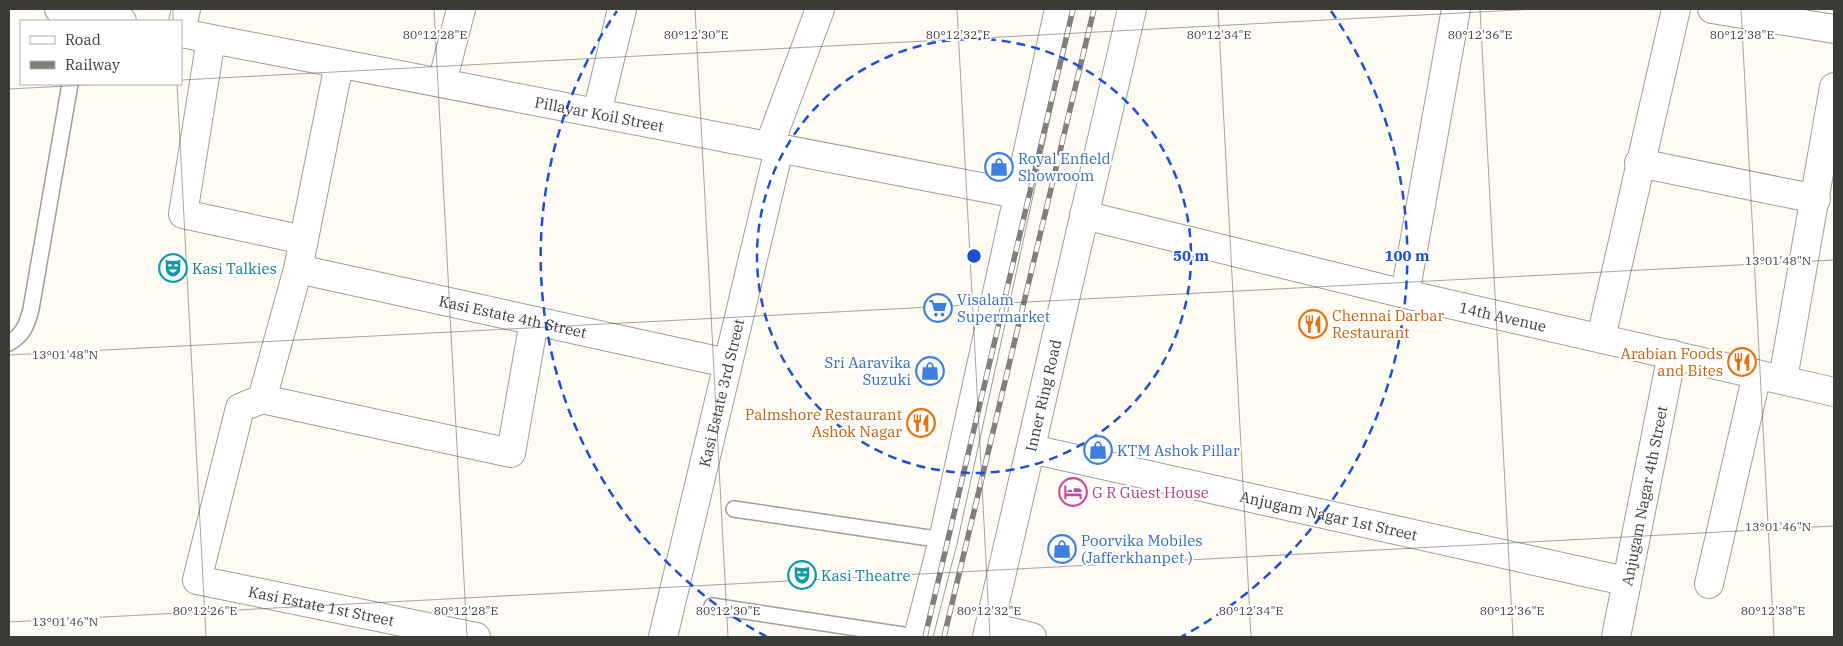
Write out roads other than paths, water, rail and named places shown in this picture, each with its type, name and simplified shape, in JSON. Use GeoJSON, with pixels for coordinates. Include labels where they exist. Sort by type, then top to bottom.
{"type":"FeatureCollection","features":[{"type":"Feature","properties":{"kind":"street"},"geometry":{"type":"LineString","coordinates":[[182,29],[186,9]]}},
{"type":"Feature","properties":{"kind":"street"},"geometry":{"type":"LineString","coordinates":[[442,83],[462,9]]}},
{"type":"Feature","properties":{"kind":"street"},"geometry":{"type":"LineString","coordinates":[[597,113],[622,9]]}},
{"type":"Feature","properties":{"kind":"street","name":"Kasi Estate 3rd Street"},"geometry":{"type":"LineString","coordinates":[[662,637],[727,363],[774,147],[820,9]]}},
{"type":"Feature","properties":{"kind":"street"},"geometry":{"type":"LineString","coordinates":[[917,637],[943,540],[1017,194],[1059,9]]}},
{"type":"Feature","properties":{"kind":"street","name":"Inner Ring Road"},"geometry":{"type":"LineString","coordinates":[[988,632],[1132,9]]}},
{"type":"Feature","properties":{"kind":"street"},"geometry":{"type":"LineString","coordinates":[[1405,294],[1456,9]]}},
{"type":"Feature","properties":{"kind":"street"},"geometry":{"type":"LineString","coordinates":[[1600,338],[1676,9]]}},
{"type":"Feature","properties":{"kind":"street"},"geometry":{"type":"LineString","coordinates":[[1712,9],[1834,29]]}},
{"type":"Feature","properties":{"kind":"street"},"geometry":{"type":"LineString","coordinates":[[74,14],[115,20]]}},
{"type":"Feature","properties":{"kind":"street","name":"Pillayar Koil Street"},"geometry":{"type":"LineString","coordinates":[[182,34],[1017,194]]}},
{"type":"Feature","properties":{"kind":"street"},"geometry":{"type":"LineString","coordinates":[[211,39],[183,214],[304,240]]}},
{"type":"Feature","properties":{"kind":"street"},"geometry":{"type":"LineString","coordinates":[[339,64],[298,269],[262,399],[511,453],[534,321]]}},
{"type":"Feature","properties":{"kind":"street"},"geometry":{"type":"LineString","coordinates":[[1709,584],[1770,377],[1816,199],[1834,87]]}},
{"type":"Feature","properties":{"kind":"street"},"geometry":{"type":"LineString","coordinates":[[1639,163],[1816,199]]}},
{"type":"Feature","properties":{"kind":"street","name":"14th Avenue"},"geometry":{"type":"LineString","coordinates":[[1084,215],[1405,294],[1834,392]]}},
{"type":"Feature","properties":{"kind":"street","name":"Kasi Estate 4th Street"},"geometry":{"type":"LineString","coordinates":[[298,269],[727,363]]}},
{"type":"Feature","properties":{"kind":"street","name":"Anjugam Nagar 4th Street"},"geometry":{"type":"LineString","coordinates":[[1616,637],[1672,354]]}},
{"type":"Feature","properties":{"kind":"street","name":"Kasi Estate 1st Street"},"geometry":{"type":"LineString","coordinates":[[262,399],[240,408],[197,580],[476,637]]}},
{"type":"Feature","properties":{"kind":"street","name":"Anjugam Nagar 1st Street"},"geometry":{"type":"LineString","coordinates":[[1031,449],[1626,581]]}},
{"type":"Feature","properties":{"kind":"street"},"geometry":{"type":"LineString","coordinates":[[988,632],[1032,637]]}},
{"type":"Feature","properties":{"kind":"lane"},"geometry":{"type":"LineString","coordinates":[[9,343],[19,337],[27,324],[31,309],[70,85]]}},
{"type":"Feature","properties":{"kind":"lane"},"geometry":{"type":"LineString","coordinates":[[734,509],[943,540]]}},
{"type":"Feature","properties":{"kind":"lane"},"geometry":{"type":"LineString","coordinates":[[712,606],[917,637]]}},
{"type":"Feature","properties":{"kind":"railway"},"geometry":{"type":"LineString","coordinates":[[925,637],[1073,9]]}},
{"type":"Feature","properties":{"kind":"railway"},"geometry":{"type":"LineString","coordinates":[[944,637],[1094,9]]}},
{"type":"Feature","properties":{"kind":"place","name":"Royal Enfield Showroom"},"geometry":{"type":"Point","coordinates":[999,167]}},
{"type":"Feature","properties":{"kind":"place","name":"Kasi Talkies"},"geometry":{"type":"Point","coordinates":[173,268]}},
{"type":"Feature","properties":{"kind":"place","name":"Visalam Supermarket"},"geometry":{"type":"Point","coordinates":[938,308]}},
{"type":"Feature","properties":{"kind":"place","name":"Chennai Darbar Restaurant"},"geometry":{"type":"Point","coordinates":[1313,324]}},
{"type":"Feature","properties":{"kind":"place","name":"Arabian Foods and Bites"},"geometry":{"type":"Point","coordinates":[1742,362]}},
{"type":"Feature","properties":{"kind":"place","name":"Sri Aaravika Suzuki"},"geometry":{"type":"Point","coordinates":[930,371]}},
{"type":"Feature","properties":{"kind":"place","name":"Palmshore Restaurant Ashok Nagar"},"geometry":{"type":"Point","coordinates":[921,423]}},
{"type":"Feature","properties":{"kind":"place","name":"KTM Ashok Pillar"},"geometry":{"type":"Point","coordinates":[1098,450]}},
{"type":"Feature","properties":{"kind":"place","name":"G R Guest House"},"geometry":{"type":"Point","coordinates":[1073,492]}},
{"type":"Feature","properties":{"kind":"place","name":"Poorvika Mobiles (Jafferkhanpet )"},"geometry":{"type":"Point","coordinates":[1062,549]}},
{"type":"Feature","properties":{"kind":"place","name":"Kasi Theatre"},"geometry":{"type":"Point","coordinates":[802,575]}}]}
